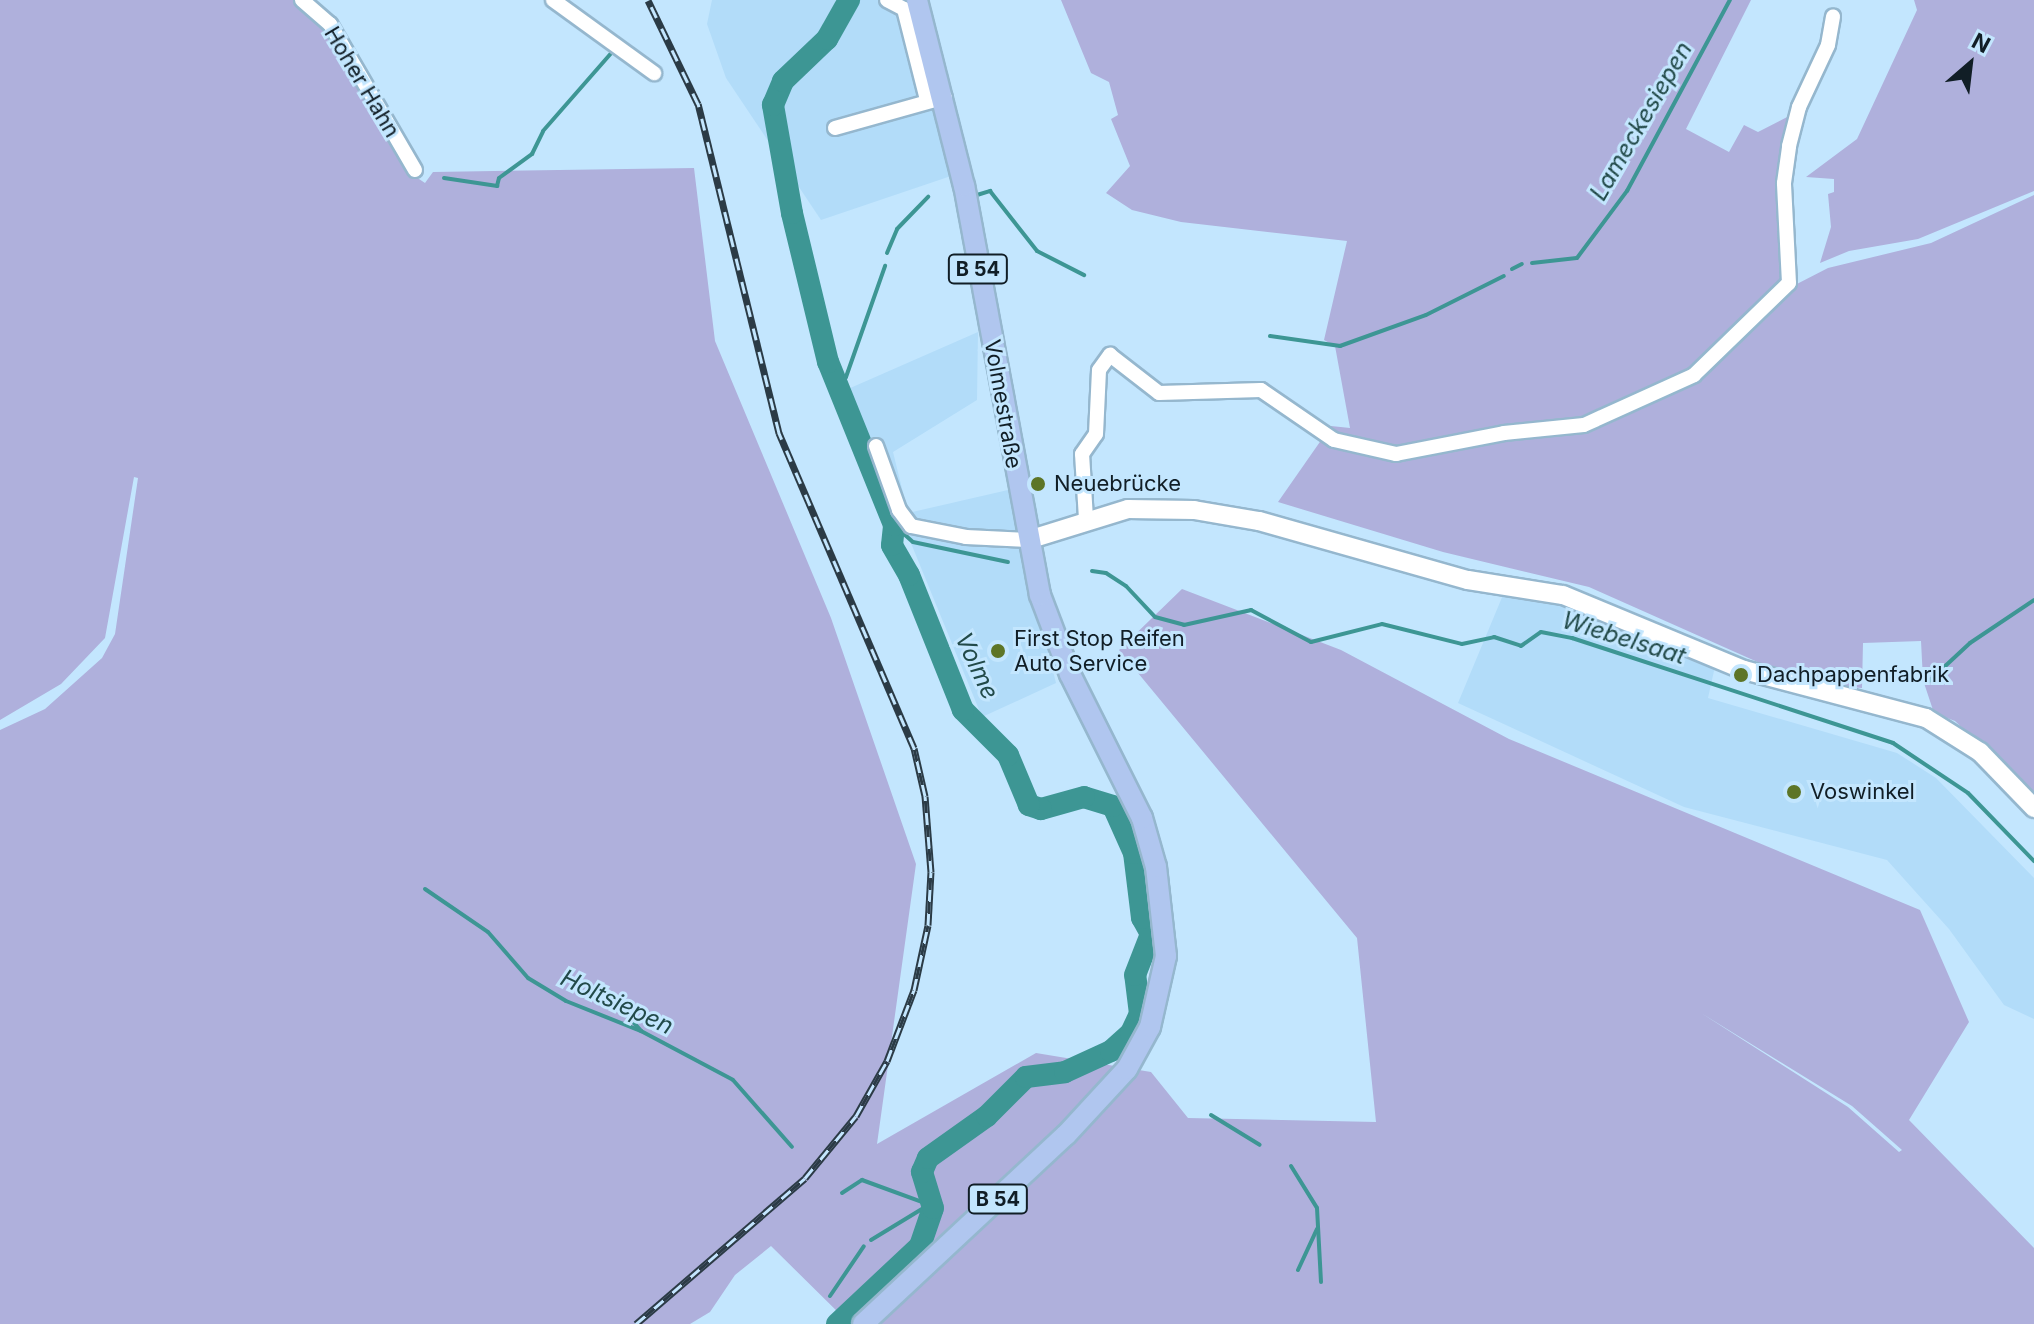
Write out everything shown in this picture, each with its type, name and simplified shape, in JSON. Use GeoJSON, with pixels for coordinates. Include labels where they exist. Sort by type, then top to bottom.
{"type":"FeatureCollection","features":[{"type":"Feature","properties":{"kind":"main road","name":"Volmestraße"},"geometry":{"type":"LineString","coordinates":[[863,1324],[1066,1135],[1127,1069],[1150,1027],[1166,956],[1156,867],[1120,769],[1070,674],[1040,595],[917,0]]}},
{"type":"Feature","properties":{"kind":"main road"},"geometry":{"type":"LineString","coordinates":[[1028,540],[1086,519],[1147,507],[1223,514],[1468,580],[1593,603],[1744,670],[1926,718],[1980,752],[2034,808]]}},
{"type":"Feature","properties":{"kind":"street","name":"Hoher Hahn"},"geometry":{"type":"LineString","coordinates":[[302,0],[330,24],[415,170]]}},
{"type":"Feature","properties":{"kind":"street"},"geometry":{"type":"LineString","coordinates":[[553,0],[654,73]]}},
{"type":"Feature","properties":{"kind":"street"},"geometry":{"type":"LineString","coordinates":[[835,128],[936,99],[904,9],[887,0]]}},
{"type":"Feature","properties":{"kind":"street"},"geometry":{"type":"LineString","coordinates":[[1086,519],[1082,454],[1096,434],[1099,370],[1110,355],[1159,393],[1261,390],[1319,431],[1396,454],[1504,433],[1584,425],[1694,375],[1789,283],[1784,183],[1789,146],[1799,107],[1828,45],[1833,16]]}},
{"type":"Feature","properties":{"kind":"street"},"geometry":{"type":"LineString","coordinates":[[876,446],[899,510],[911,526],[966,537],[1028,540]]}},
{"type":"Feature","properties":{"kind":"shaded area"},"geometry":{"type":"Polygon","coordinates":[[[0,0],[296,0],[331,36],[413,175],[425,183],[433,172],[694,168],[715,341],[831,618],[916,864],[877,1144],[1036,1053],[1151,1072],[1188,1118],[1376,1122],[1357,938],[1119,650],[1182,589],[1341,650],[1509,739],[1920,910],[1969,1022],[1909,1120],[2034,1248],[2034,1324],[850,1324],[771,1246],[735,1275],[710,1312],[690,1324],[0,1324],[0,730],[45,709],[102,658],[115,634],[138,478],[134,477],[105,638],[61,684],[0,720],[0,0]],[[1701,1013],[1848,1107],[1899,1152],[1902,1150],[1852,1106],[1701,1013]]]}},
{"type":"Feature","properties":{"kind":"shaded area"},"geometry":{"type":"Polygon","coordinates":[[[712,0],[901,0],[951,176],[821,220],[726,78],[707,24],[712,0]]]}},
{"type":"Feature","properties":{"kind":"shaded area"},"geometry":{"type":"Polygon","coordinates":[[[1061,0],[1751,0],[1686,129],[1729,152],[1744,125],[1758,132],[1793,114],[1783,281],[1707,370],[1793,286],[1828,268],[1931,243],[2034,195],[2034,796],[1955,721],[1934,713],[1923,680],[1921,641],[1863,643],[1862,688],[1805,683],[1589,587],[1443,552],[1278,502],[1331,426],[1350,428],[1335,346],[1324,340],[1347,241],[1181,222],[1132,210],[1106,193],[1130,166],[1111,119],[1118,115],[1109,82],[1091,73],[1061,0]]]}},
{"type":"Feature","properties":{"kind":"shaded area"},"geometry":{"type":"Polygon","coordinates":[[[1914,0],[2034,0],[2034,191],[1918,239],[1849,251],[1820,263],[1831,227],[1828,194],[1834,192],[1834,179],[1806,177],[1857,139],[1917,10],[1914,0]]]}},
{"type":"Feature","properties":{"kind":"shaded area"},"geometry":{"type":"Polygon","coordinates":[[[978,332],[977,400],[893,452],[908,513],[1008,490],[1056,683],[982,717],[848,389],[978,332]]]}},
{"type":"Feature","properties":{"kind":"shaded area"},"geometry":{"type":"Polygon","coordinates":[[[1503,595],[1574,607],[1716,662],[1708,698],[1897,753],[1936,778],[2034,878],[2034,1019],[2004,1005],[1949,929],[1887,860],[1684,807],[1458,703],[1503,595]]]}},
{"type":"Feature","properties":{"kind":"waterway","name":"Volme"},"geometry":{"type":"LineString","coordinates":[[837,1324],[920,1246],[933,1208],[922,1172],[928,1158],[987,1116],[1026,1077],[1065,1072],[1111,1051],[1131,1033],[1140,1014],[1135,975],[1151,934],[1142,918],[1134,853],[1113,806],[1084,797],[1041,809],[1029,805],[1008,755],[963,710],[909,575],[892,545],[894,525],[828,362],[792,213],[773,105],[783,81],[827,39],[849,0]]}},
{"type":"Feature","properties":{"kind":"waterway","name":"Lameckesiepen"},"geometry":{"type":"LineString","coordinates":[[1532,263],[1577,258],[1627,191],[1730,0]]}},
{"type":"Feature","properties":{"kind":"waterway"},"geometry":{"type":"LineString","coordinates":[[444,178],[497,186],[499,178],[532,154],[543,131],[613,51]]}},
{"type":"Feature","properties":{"kind":"waterway","name":"Lameckesiepen"},"geometry":{"type":"LineString","coordinates":[[977,195],[990,191],[1037,251],[1084,275]]}},
{"type":"Feature","properties":{"kind":"waterway","name":"Lameckesiepen"},"geometry":{"type":"LineString","coordinates":[[887,253],[897,229],[928,197]]}},
{"type":"Feature","properties":{"kind":"waterway","name":"Lameckesiepen"},"geometry":{"type":"LineString","coordinates":[[1512,269],[1522,264]]}},
{"type":"Feature","properties":{"kind":"waterway","name":"Lameckesiepen"},"geometry":{"type":"LineString","coordinates":[[838,385],[846,377],[885,266]]}},
{"type":"Feature","properties":{"kind":"waterway","name":"Lameckesiepen"},"geometry":{"type":"LineString","coordinates":[[1270,336],[1340,346],[1426,315],[1504,276]]}},
{"type":"Feature","properties":{"kind":"waterway","name":"Wiebelsaat"},"geometry":{"type":"LineString","coordinates":[[894,525],[913,542],[1008,562]]}},
{"type":"Feature","properties":{"kind":"waterway","name":"Wiebelsaat"},"geometry":{"type":"LineString","coordinates":[[1092,571],[1106,573],[1126,586],[1155,617],[1184,625],[1251,610],[1311,642],[1382,624],[1462,644],[1494,637],[1521,646],[1541,632],[1572,638],[1893,743],[1968,793],[2034,861]]}},
{"type":"Feature","properties":{"kind":"waterway"},"geometry":{"type":"LineString","coordinates":[[1928,682],[1970,643],[2034,600]]}},
{"type":"Feature","properties":{"kind":"waterway","name":"Holtsiepen"},"geometry":{"type":"LineString","coordinates":[[425,889],[488,932],[528,978],[566,1001],[641,1031],[733,1080],[792,1147]]}},
{"type":"Feature","properties":{"kind":"waterway"},"geometry":{"type":"LineString","coordinates":[[625,1013],[641,1031]]}},
{"type":"Feature","properties":{"kind":"waterway"},"geometry":{"type":"LineString","coordinates":[[1211,1115],[1260,1145]]}},
{"type":"Feature","properties":{"kind":"waterway"},"geometry":{"type":"LineString","coordinates":[[1291,1166],[1317,1208],[1321,1282]]}},
{"type":"Feature","properties":{"kind":"waterway","name":"Holtsiepen"},"geometry":{"type":"LineString","coordinates":[[842,1193],[862,1180],[933,1206]]}},
{"type":"Feature","properties":{"kind":"waterway"},"geometry":{"type":"LineString","coordinates":[[871,1240],[925,1207]]}},
{"type":"Feature","properties":{"kind":"waterway"},"geometry":{"type":"LineString","coordinates":[[1298,1270],[1317,1229]]}},
{"type":"Feature","properties":{"kind":"waterway"},"geometry":{"type":"LineString","coordinates":[[830,1296],[864,1246]]}},
{"type":"Feature","properties":{"kind":"railway"},"geometry":{"type":"LineString","coordinates":[[636,1324],[805,1178],[856,1116],[887,1061],[914,990],[928,925],[931,872],[925,796],[914,748],[779,433],[698,104],[648,0]]}},
{"type":"Feature","properties":{"kind":"place","name":"Neuebrücke"},"geometry":{"type":"Point","coordinates":[1038,484]}},
{"type":"Feature","properties":{"kind":"place","name":"First Stop Reifen Auto Service"},"geometry":{"type":"Point","coordinates":[998,651]}},
{"type":"Feature","properties":{"kind":"place","name":"Dachpappenfabrik"},"geometry":{"type":"Point","coordinates":[1741,675]}},
{"type":"Feature","properties":{"kind":"place","name":"Voswinkel"},"geometry":{"type":"Point","coordinates":[1794,792]}}]}
